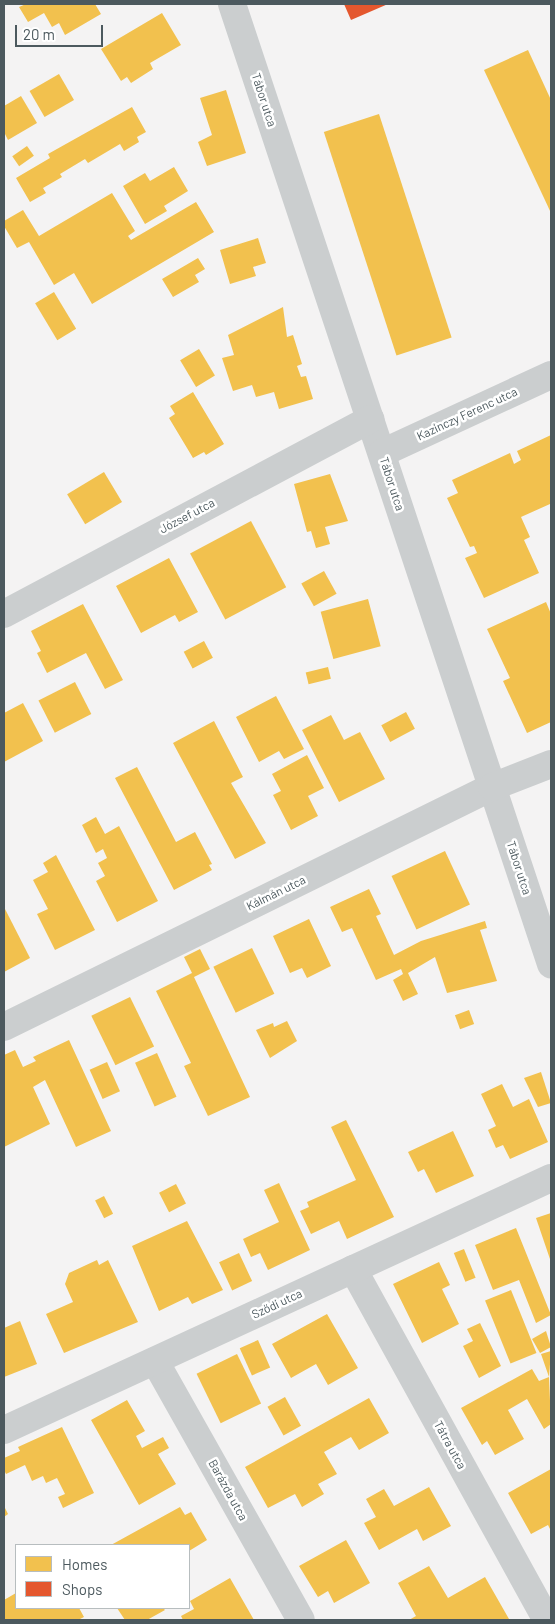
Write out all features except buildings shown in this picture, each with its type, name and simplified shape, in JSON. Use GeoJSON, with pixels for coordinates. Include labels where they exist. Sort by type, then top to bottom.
{"type":"FeatureCollection","features":[{"type":"Feature","properties":{"kind":"street","name":"Tábor utca"},"geometry":{"type":"LineString","coordinates":[[232,4],[551,964]]}},
{"type":"Feature","properties":{"kind":"street","name":"Kazinczy Ferenc utca"},"geometry":{"type":"LineString","coordinates":[[382,453],[551,375]]}},
{"type":"Feature","properties":{"kind":"street","name":"József utca"},"geometry":{"type":"LineString","coordinates":[[4,614],[370,419]]}},
{"type":"Feature","properties":{"kind":"street","name":"Kálmán utca"},"geometry":{"type":"LineString","coordinates":[[4,1027],[492,787],[551,764]]}},
{"type":"Feature","properties":{"kind":"street","name":"Sződi utca"},"geometry":{"type":"LineString","coordinates":[[4,1430],[551,1178]]}},
{"type":"Feature","properties":{"kind":"street","name":"Tátra utca"},"geometry":{"type":"LineString","coordinates":[[352,1270],[547,1620]]}},
{"type":"Feature","properties":{"kind":"street","name":"Barázda utca"},"geometry":{"type":"LineString","coordinates":[[155,1360],[302,1620]]}}]}
